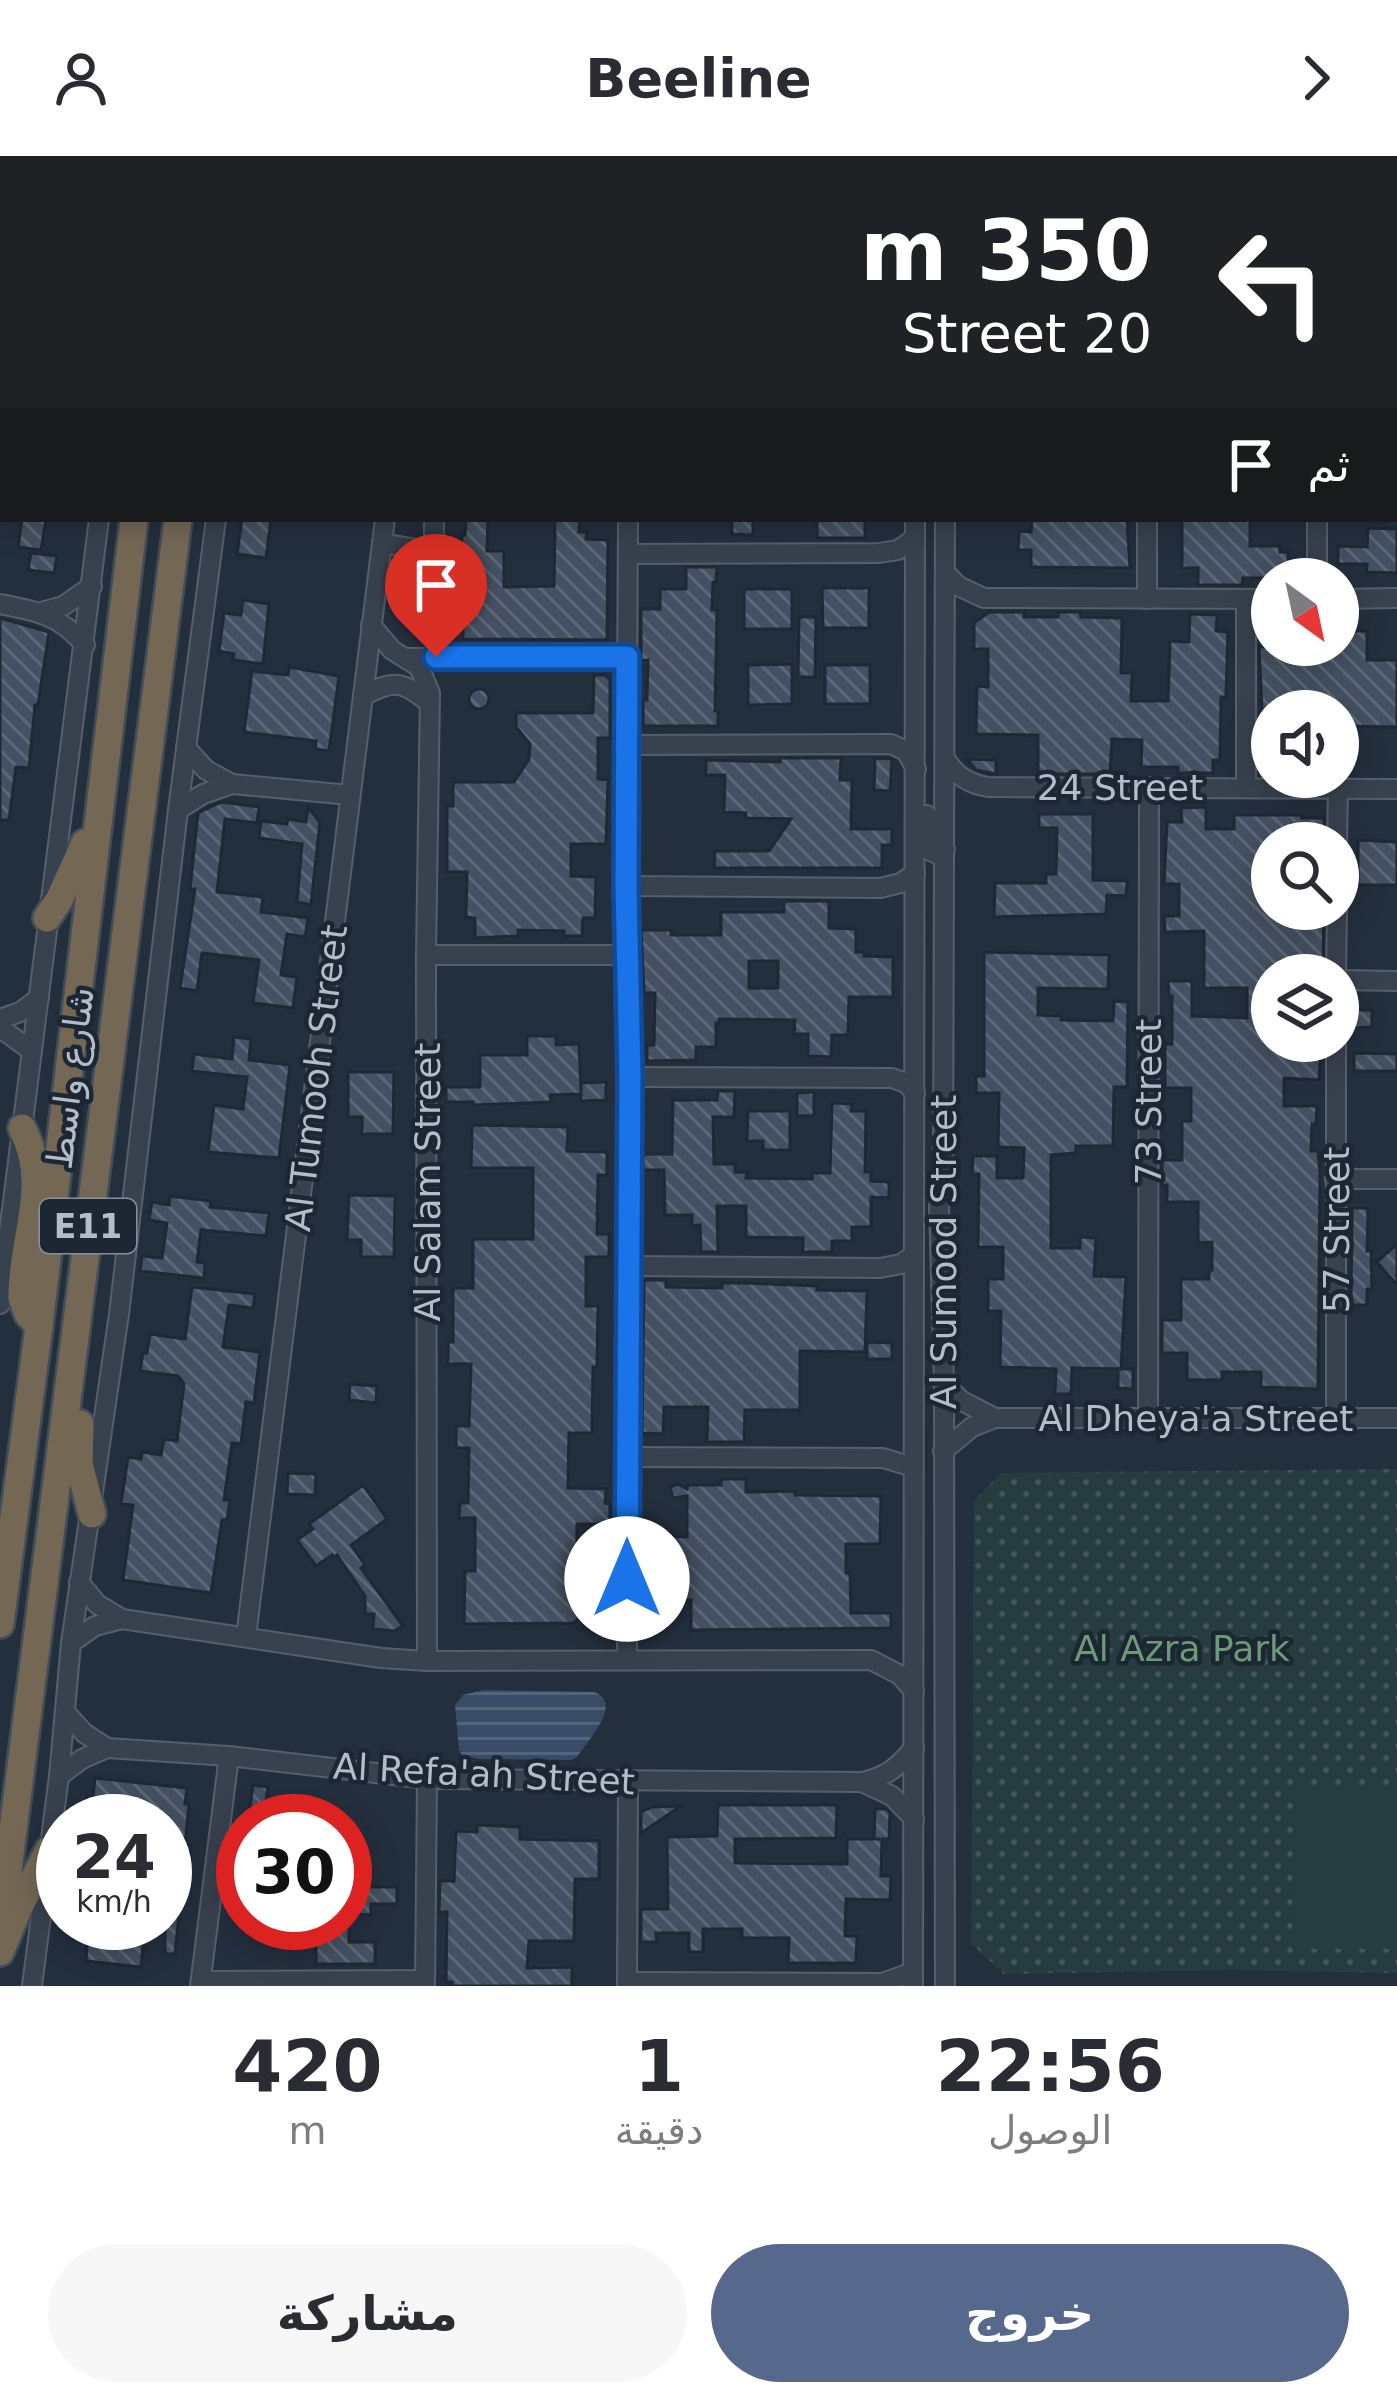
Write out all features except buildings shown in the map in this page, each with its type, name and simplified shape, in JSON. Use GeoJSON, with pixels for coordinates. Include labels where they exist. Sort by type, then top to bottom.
{"type":"FeatureCollection","features":[{"type":"Feature","properties":{"kind":"highway","name":"شارع واسط"},"geometry":{"type":"LineString","coordinates":[[0,1624],[134,522]]}},
{"type":"Feature","properties":{"kind":"highway","name":"شارع واسط"},"geometry":{"type":"LineString","coordinates":[[0,1933],[178,522]]}},
{"type":"Feature","properties":{"kind":"highway"},"geometry":{"type":"LineString","coordinates":[[47,918],[97,818]]}},
{"type":"Feature","properties":{"kind":"highway"},"geometry":{"type":"LineString","coordinates":[[22,1128],[37,1176],[22,1298],[39,1326]]}},
{"type":"Feature","properties":{"kind":"highway"},"geometry":{"type":"LineString","coordinates":[[76,1316],[88,1346],[78,1452],[92,1514]]}},
{"type":"Feature","properties":{"kind":"highway"},"geometry":{"type":"LineString","coordinates":[[0,1952],[36,1874]]}},
{"type":"Feature","properties":{"kind":"street"},"geometry":{"type":"LineString","coordinates":[[0,1304],[100,522]]}},
{"type":"Feature","properties":{"kind":"street"},"geometry":{"type":"LineString","coordinates":[[56,1794],[71,1642],[92,1514],[216,522]]}},
{"type":"Feature","properties":{"kind":"street","name":"Al Tumooh Street"},"geometry":{"type":"LineString","coordinates":[[246,1637],[385,522]]}},
{"type":"Feature","properties":{"kind":"street"},"geometry":{"type":"LineString","coordinates":[[434,522],[434,639]]}},
{"type":"Feature","properties":{"kind":"street"},"geometry":{"type":"LineString","coordinates":[[627,1660],[628,522]]}},
{"type":"Feature","properties":{"kind":"street","name":"Al Sumood Street"},"geometry":{"type":"LineString","coordinates":[[945,522],[943,1187],[939,1206],[944,1384],[945,1986]]}},
{"type":"Feature","properties":{"kind":"street"},"geometry":{"type":"LineString","coordinates":[[1147,522],[1147,598]]}},
{"type":"Feature","properties":{"kind":"street"},"geometry":{"type":"LineString","coordinates":[[1317,522],[1317,558]]}},
{"type":"Feature","properties":{"kind":"street"},"geometry":{"type":"LineString","coordinates":[[628,554],[879,554],[898,550],[915,528]]}},
{"type":"Feature","properties":{"kind":"street","name":"Al Sumood Street"},"geometry":{"type":"LineString","coordinates":[[913,1979],[915,528]]}},
{"type":"Feature","properties":{"kind":"street"},"geometry":{"type":"LineString","coordinates":[[382,543],[434,552]]}},
{"type":"Feature","properties":{"kind":"street"},"geometry":{"type":"LineString","coordinates":[[945,572],[958,586],[984,598],[1251,598]]}},
{"type":"Feature","properties":{"kind":"street"},"geometry":{"type":"LineString","coordinates":[[41,612],[63,606],[92,586]]}},
{"type":"Feature","properties":{"kind":"street"},"geometry":{"type":"LineString","coordinates":[[945,622],[984,598]]}},
{"type":"Feature","properties":{"kind":"street"},"geometry":{"type":"LineString","coordinates":[[1246,598],[1246,788]]}},
{"type":"Feature","properties":{"kind":"street"},"geometry":{"type":"LineString","coordinates":[[1359,599],[1397,598]]}},
{"type":"Feature","properties":{"kind":"street"},"geometry":{"type":"LineString","coordinates":[[0,604],[41,612],[70,629],[85,646]]}},
{"type":"Feature","properties":{"kind":"street"},"geometry":{"type":"LineString","coordinates":[[371,625],[392,650],[424,674],[429,703]]}},
{"type":"Feature","properties":{"kind":"street"},"geometry":{"type":"LineString","coordinates":[[406,658],[627,657]]}},
{"type":"Feature","properties":{"kind":"street"},"geometry":{"type":"LineString","coordinates":[[362,696],[395,683],[429,703]]}},
{"type":"Feature","properties":{"kind":"street","name":"Al Salam Street"},"geometry":{"type":"LineString","coordinates":[[427,1661],[429,703]]}},
{"type":"Feature","properties":{"kind":"street"},"geometry":{"type":"LineString","coordinates":[[627,745],[891,744],[906,752],[916,776],[925,803],[930,850],[937,854],[945,849]]}},
{"type":"Feature","properties":{"kind":"street"},"geometry":{"type":"LineString","coordinates":[[186,748],[206,770],[232,784],[350,795]]}},
{"type":"Feature","properties":{"kind":"street","name":"24 Street"},"geometry":{"type":"LineString","coordinates":[[946,760],[959,776],[977,786],[1251,788]]}},
{"type":"Feature","properties":{"kind":"street"},"geometry":{"type":"LineString","coordinates":[[178,810],[232,784]]}},
{"type":"Feature","properties":{"kind":"street","name":"24 Street"},"geometry":{"type":"LineString","coordinates":[[945,809],[988,787]]}},
{"type":"Feature","properties":{"kind":"street","name":"73 Street"},"geometry":{"type":"LineString","coordinates":[[1148,1418],[1149,787]]}},
{"type":"Feature","properties":{"kind":"street","name":"24 Street"},"geometry":{"type":"LineString","coordinates":[[1359,789],[1397,789]]}},
{"type":"Feature","properties":{"kind":"street"},"geometry":{"type":"LineString","coordinates":[[626,886],[880,888],[902,883],[915,873]]}},
{"type":"Feature","properties":{"kind":"street"},"geometry":{"type":"LineString","coordinates":[[426,956],[627,955]]}},
{"type":"Feature","properties":{"kind":"street"},"geometry":{"type":"LineString","coordinates":[[1359,979],[1397,981]]}},
{"type":"Feature","properties":{"kind":"street"},"geometry":{"type":"LineString","coordinates":[[32,1051],[0,1024],[39,998]]}},
{"type":"Feature","properties":{"kind":"street","name":"57 Street"},"geometry":{"type":"LineString","coordinates":[[1336,1062],[1336,1418]]}},
{"type":"Feature","properties":{"kind":"street"},"geometry":{"type":"LineString","coordinates":[[630,1077],[892,1078],[905,1083],[915,1102],[938,1121],[939,1206]]}},
{"type":"Feature","properties":{"kind":"street"},"geometry":{"type":"LineString","coordinates":[[1335,1179],[1397,1179]]}},
{"type":"Feature","properties":{"kind":"street"},"geometry":{"type":"LineString","coordinates":[[629,1266],[880,1268],[914,1256]]}},
{"type":"Feature","properties":{"kind":"street","name":"Al Dheya'a Street"},"geometry":{"type":"LineString","coordinates":[[944,1384],[972,1408],[995,1418],[1397,1418]]}},
{"type":"Feature","properties":{"kind":"street","name":"Al Dheya'a Street"},"geometry":{"type":"LineString","coordinates":[[943,1451],[962,1433],[995,1418]]}},
{"type":"Feature","properties":{"kind":"street"},"geometry":{"type":"LineString","coordinates":[[627,1457],[883,1458],[913,1467]]}},
{"type":"Feature","properties":{"kind":"street"},"geometry":{"type":"LineString","coordinates":[[80,1582],[98,1604],[122,1619]]}},
{"type":"Feature","properties":{"kind":"street"},"geometry":{"type":"LineString","coordinates":[[71,1642],[94,1626],[122,1619],[427,1661],[871,1660],[914,1633]]}},
{"type":"Feature","properties":{"kind":"street"},"geometry":{"type":"LineString","coordinates":[[871,1660],[900,1675],[914,1691]]}},
{"type":"Feature","properties":{"kind":"street"},"geometry":{"type":"LineString","coordinates":[[66,1713],[107,1748]]}},
{"type":"Feature","properties":{"kind":"street"},"geometry":{"type":"LineString","coordinates":[[862,1782],[896,1768],[914,1747]]}},
{"type":"Feature","properties":{"kind":"street"},"geometry":{"type":"LineString","coordinates":[[59,1775],[107,1748]]}},
{"type":"Feature","properties":{"kind":"street","name":"Al Refa'ah Street"},"geometry":{"type":"LineString","coordinates":[[107,1748],[229,1756],[427,1779],[862,1782]]}},
{"type":"Feature","properties":{"kind":"street"},"geometry":{"type":"LineString","coordinates":[[229,1756],[200,1984],[425,1983],[427,1779]]}},
{"type":"Feature","properties":{"kind":"street"},"geometry":{"type":"LineString","coordinates":[[628,1782],[627,1984],[913,1979]]}},
{"type":"Feature","properties":{"kind":"street"},"geometry":{"type":"LineString","coordinates":[[862,1782],[892,1796],[914,1819]]}},
{"type":"Feature","properties":{"kind":"street"},"geometry":{"type":"LineString","coordinates":[[32,1986],[36,1950]]}},
{"type":"Feature","properties":{"kind":"green space","name":"Al Azra Park"},"geometry":{"type":"Polygon","coordinates":[[[1397,1469],[1397,1787],[1294,1787],[1292,1948],[1397,1949],[1397,1973],[1004,1974],[971,1943],[974,1501],[1001,1473],[1397,1469]]]}},
{"type":"Feature","properties":{"kind":"green space"},"geometry":{"type":"Polygon","coordinates":[[[1293,1787],[1397,1787],[1397,1949],[1292,1949],[1293,1787]]]}},
{"type":"Feature","properties":{"kind":"water"},"geometry":{"type":"Polygon","coordinates":[[[484,1690],[594,1692],[606,1704],[605,1713],[572,1760],[479,1759],[459,1750],[455,1705],[463,1695],[484,1690]]]}},
{"type":"Feature","properties":{"kind":"route"},"geometry":{"type":"LineString","coordinates":[[436,657],[627,657],[627,1579]]}}]}
